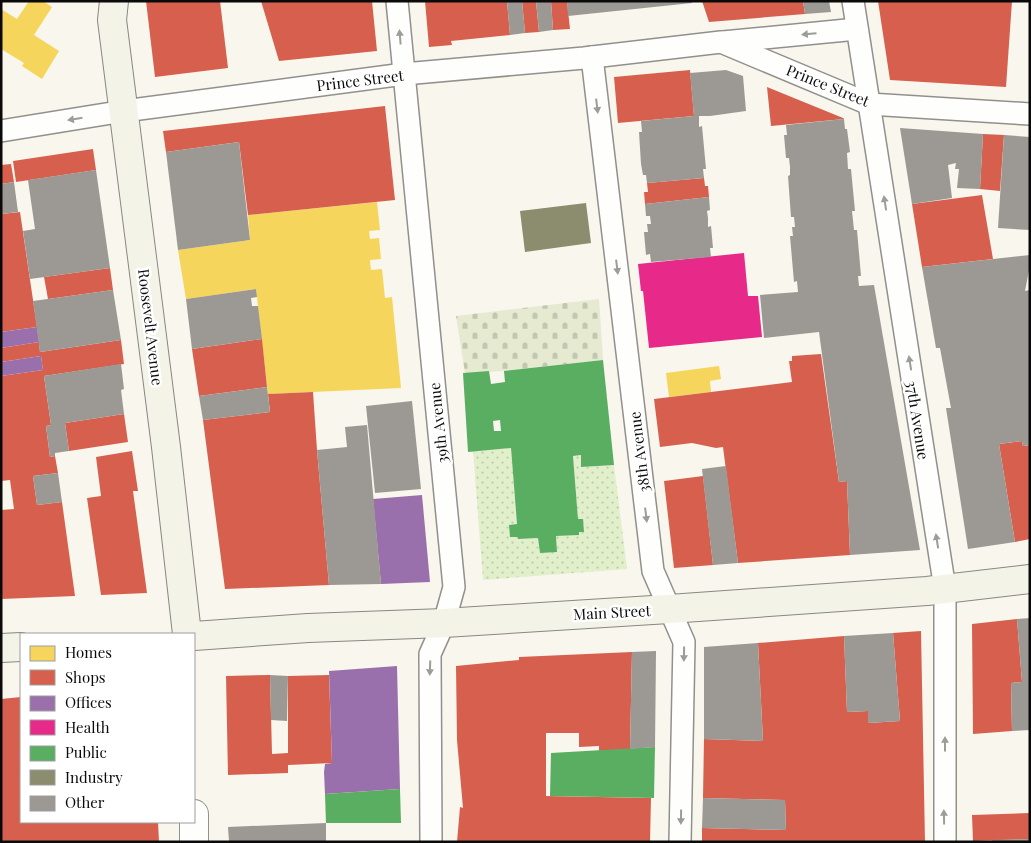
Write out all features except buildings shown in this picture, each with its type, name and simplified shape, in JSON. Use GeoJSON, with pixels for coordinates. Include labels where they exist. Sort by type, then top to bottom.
{"type":"FeatureCollection","features":[{"type":"Feature","properties":{"kind":"main road","name":"Roosevelt Avenue"},"geometry":{"type":"LineString","coordinates":[[110,7],[166,447],[187,633]]}},
{"type":"Feature","properties":{"kind":"main road","name":"Main Street"},"geometry":{"type":"LineString","coordinates":[[195,636],[668,609],[945,589],[1030,579]]}},
{"type":"Feature","properties":{"kind":"main road"},"geometry":{"type":"LineString","coordinates":[[1,648],[20,647]]}},
{"type":"Feature","properties":{"kind":"street","name":"39th Avenue"},"geometry":{"type":"LineString","coordinates":[[397,1],[454,587],[444,622],[430,654],[431,842]]}},
{"type":"Feature","properties":{"kind":"street","name":"37th Avenue"},"geometry":{"type":"LineString","coordinates":[[853,1],[945,589],[945,842]]}},
{"type":"Feature","properties":{"kind":"street","name":"Prince Street"},"geometry":{"type":"LineString","coordinates":[[1,131],[124,111],[404,74],[592,57],[857,29]]}},
{"type":"Feature","properties":{"kind":"street","name":"Prince Street"},"geometry":{"type":"LineString","coordinates":[[721,42],[870,104],[1030,114]]}},
{"type":"Feature","properties":{"kind":"street","name":"38th Avenue"},"geometry":{"type":"LineString","coordinates":[[592,57],[653,571],[684,642],[680,842]]}},
{"type":"Feature","properties":{"kind":"street"},"geometry":{"type":"LineString","coordinates":[[194,823],[194,842]]}},
{"type":"Feature","properties":{"kind":"green space"},"geometry":{"type":"Polygon","coordinates":[[[599,299],[603,360],[504,371],[465,373],[456,316],[599,299]]]}},
{"type":"Feature","properties":{"kind":"green space"},"geometry":{"type":"Polygon","coordinates":[[[511,448],[517,524],[509,525],[510,537],[518,537],[519,539],[538,538],[540,553],[557,551],[556,536],[579,535],[579,532],[584,532],[578,519],[573,456],[581,455],[582,467],[614,465],[627,569],[483,580],[473,451],[511,448]]]}}]}
